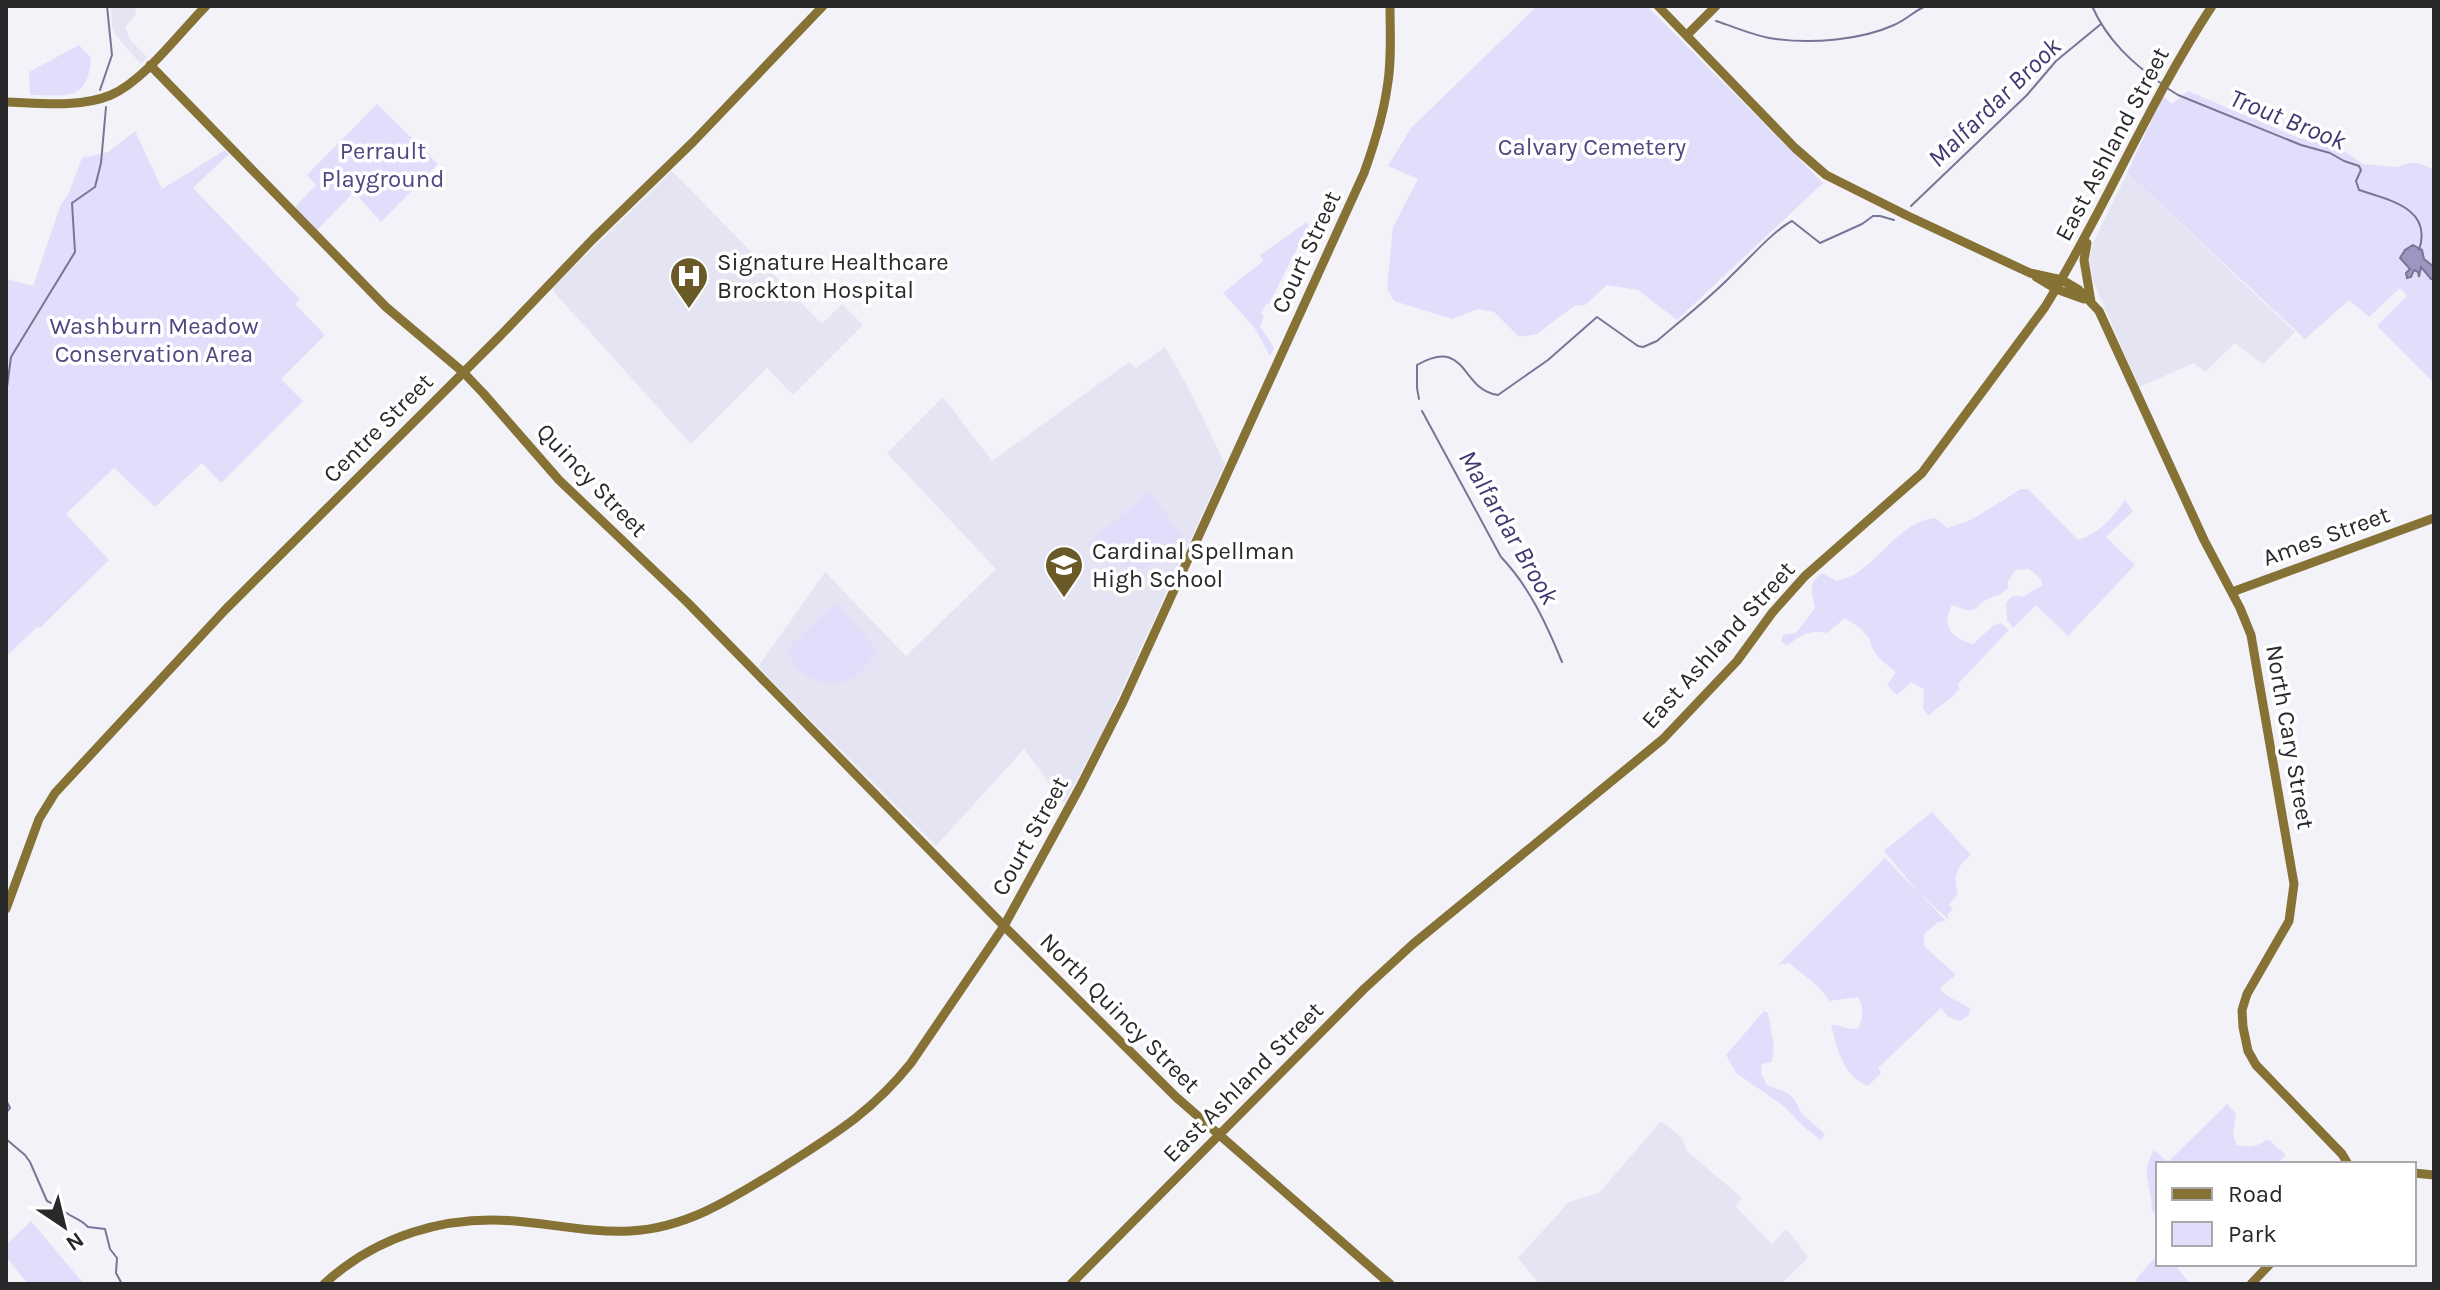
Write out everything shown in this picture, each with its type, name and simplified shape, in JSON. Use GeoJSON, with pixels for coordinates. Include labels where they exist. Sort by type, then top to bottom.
{"type":"FeatureCollection","features":[{"type":"Feature","properties":{"kind":"main road"},"geometry":{"type":"LineString","coordinates":[[6,102],[69,102],[106,97],[128,85],[150,65],[206,6]]}},
{"type":"Feature","properties":{"kind":"main road","name":"Centre Street"},"geometry":{"type":"LineString","coordinates":[[6,909],[39,819],[55,793],[225,610],[545,286],[693,142],[823,6]]}},
{"type":"Feature","properties":{"kind":"main road","name":"Court Street"},"geometry":{"type":"LineString","coordinates":[[324,1284],[370,1250],[413,1231],[455,1222],[512,1221],[600,1231],[631,1231],[663,1226],[713,1210],[849,1125],[875,1104],[911,1063],[1004,926],[1080,787],[1123,702],[1364,173],[1376,139],[1388,86],[1390,6]]}},
{"type":"Feature","properties":{"kind":"main road","name":"North Cary Street"},"geometry":{"type":"LineString","coordinates":[[1658,6],[1795,148],[1826,175],[2030,273],[2079,290],[2099,311],[2206,545],[2246,621],[2254,647],[2294,884],[2289,921],[2247,994],[2242,1010],[2245,1041],[2256,1065],[2347,1162]]}},
{"type":"Feature","properties":{"kind":"main road"},"geometry":{"type":"LineString","coordinates":[[1687,35],[1716,6]]}},
{"type":"Feature","properties":{"kind":"main road","name":"East Ashland Street"},"geometry":{"type":"LineString","coordinates":[[1071,1284],[1316,1035],[1413,944],[1647,754],[1737,661],[1772,613],[1805,576],[1922,473],[2059,285],[2167,78],[2212,6]]}},
{"type":"Feature","properties":{"kind":"main road","name":"Quincy Street"},"geometry":{"type":"LineString","coordinates":[[150,65],[386,307],[463,372],[559,480],[697,612],[1004,926]]}},
{"type":"Feature","properties":{"kind":"main road"},"geometry":{"type":"LineString","coordinates":[[2089,231],[2084,260],[2091,302]]}},
{"type":"Feature","properties":{"kind":"main road","name":"Ames Street"},"geometry":{"type":"LineString","coordinates":[[2232,592],[2434,518]]}},
{"type":"Feature","properties":{"kind":"main road","name":"North Quincy Street"},"geometry":{"type":"LineString","coordinates":[[1004,926],[1176,1097],[1390,1284]]}},
{"type":"Feature","properties":{"kind":"main road"},"geometry":{"type":"LineString","coordinates":[[2251,1284],[2268,1266]]}},
{"type":"Feature","properties":{"kind":"shaded area"},"geometry":{"type":"Polygon","coordinates":[[[111,6],[135,6],[136,15],[125,27],[131,41],[147,57],[141,64],[116,36],[111,6]]]}},
{"type":"Feature","properties":{"kind":"shaded area","name":"Signature Healthcare Brockton Hospital"},"geometry":{"type":"Polygon","coordinates":[[[672,171],[822,324],[842,304],[863,325],[793,395],[767,368],[692,443],[553,291],[555,285],[672,171]]]}},
{"type":"Feature","properties":{"kind":"shaded area"},"geometry":{"type":"Polygon","coordinates":[[[2127,173],[2295,332],[2263,364],[2235,343],[2205,372],[2194,363],[2139,387],[2093,281],[2089,259],[2093,243],[2127,173]]]}},
{"type":"Feature","properties":{"kind":"shaded area"},"geometry":{"type":"Polygon","coordinates":[[[2413,245],[2422,250],[2424,259],[2434,267],[2434,279],[2421,267],[2419,277],[2414,270],[2407,278],[2406,273],[2410,269],[2400,258],[2413,245]]]}},
{"type":"Feature","properties":{"kind":"shaded area","name":"Cardinal Spellman High School"},"geometry":{"type":"Polygon","coordinates":[[[1165,347],[1225,464],[1102,733],[1064,803],[1024,749],[936,846],[758,667],[825,572],[906,656],[996,569],[887,453],[943,397],[992,461],[1129,362],[1136,368],[1165,347]]]}},
{"type":"Feature","properties":{"kind":"shaded area"},"geometry":{"type":"Polygon","coordinates":[[[1661,1121],[1682,1138],[1687,1151],[1742,1198],[1735,1206],[1772,1244],[1786,1229],[1808,1258],[1781,1284],[1539,1284],[1518,1258],[1569,1202],[1599,1193],[1661,1121]]]}},
{"type":"Feature","properties":{"kind":"green space","name":"Calvary Cemetery"},"geometry":{"type":"Polygon","coordinates":[[[1537,6],[1647,6],[1823,183],[1677,320],[1638,290],[1607,285],[1585,305],[1574,306],[1537,334],[1519,337],[1494,312],[1478,309],[1452,319],[1394,301],[1387,288],[1393,227],[1418,179],[1388,166],[1411,128],[1537,6]]]}},
{"type":"Feature","properties":{"kind":"green space"},"geometry":{"type":"Polygon","coordinates":[[[79,45],[91,58],[89,73],[80,89],[64,95],[30,95],[29,72],[79,45]]]}},
{"type":"Feature","properties":{"kind":"green space"},"geometry":{"type":"Polygon","coordinates":[[[2188,91],[2299,138],[2337,146],[2363,164],[2397,167],[2419,163],[2434,170],[2434,383],[2377,326],[2407,296],[2400,288],[2369,317],[2349,300],[2305,339],[2127,173],[2163,96],[2172,104],[2188,91]]]}},
{"type":"Feature","properties":{"kind":"green space","name":"Perrault Playground"},"geometry":{"type":"Polygon","coordinates":[[[377,104],[438,164],[381,222],[354,192],[316,231],[294,208],[316,185],[307,175],[377,104]]]}},
{"type":"Feature","properties":{"kind":"green space","name":"Washburn Meadow Conservation Area"},"geometry":{"type":"Polygon","coordinates":[[[135,131],[162,189],[225,150],[229,154],[193,188],[300,299],[295,304],[325,335],[281,379],[303,401],[221,483],[202,463],[155,507],[114,468],[66,514],[109,560],[6,657],[6,279],[33,286],[61,204],[68,195],[82,158],[108,152],[135,131]]]}},
{"type":"Feature","properties":{"kind":"green space"},"geometry":{"type":"Polygon","coordinates":[[[1307,222],[1309,225],[1261,314],[1264,316],[1260,326],[1274,348],[1270,356],[1254,327],[1223,293],[1263,261],[1260,255],[1307,222]]]}},
{"type":"Feature","properties":{"kind":"green space"},"geometry":{"type":"Polygon","coordinates":[[[2021,489],[2028,489],[2078,540],[2105,524],[2125,500],[2133,511],[2106,537],[2135,565],[2068,636],[2036,605],[2013,628],[2007,620],[2006,603],[2009,599],[2022,597],[2043,585],[2029,569],[2016,570],[2007,583],[2009,587],[1975,609],[1966,610],[1952,605],[1948,625],[1954,635],[1965,642],[1973,644],[1994,625],[2001,623],[2009,630],[1957,685],[1960,688],[1949,700],[1928,716],[1923,709],[1924,689],[1911,682],[1897,695],[1887,685],[1896,672],[1883,662],[1860,628],[1845,618],[1827,633],[1806,634],[1787,646],[1781,641],[1783,635],[1796,633],[1815,608],[1812,585],[1822,573],[1836,581],[1850,576],[1865,567],[1912,526],[1935,518],[1947,528],[1971,520],[2021,489]]]}},
{"type":"Feature","properties":{"kind":"green space"},"geometry":{"type":"Polygon","coordinates":[[[1147,493],[1151,493],[1186,541],[1174,553],[1150,566],[1125,567],[1112,563],[1087,545],[1147,493]]]}},
{"type":"Feature","properties":{"kind":"green space"},"geometry":{"type":"Polygon","coordinates":[[[833,605],[840,605],[877,651],[859,674],[845,681],[825,683],[806,675],[786,650],[833,605]]]}},
{"type":"Feature","properties":{"kind":"green space"},"geometry":{"type":"Polygon","coordinates":[[[1932,812],[1971,855],[1957,872],[1958,894],[1949,905],[1953,909],[1947,915],[1949,920],[1920,894],[1884,851],[1932,812]]]}},
{"type":"Feature","properties":{"kind":"green space"},"geometry":{"type":"Polygon","coordinates":[[[1885,858],[1946,921],[1938,922],[1924,934],[1924,946],[1956,975],[1942,986],[1941,991],[1970,1009],[1969,1015],[1960,1021],[1948,1017],[1941,1008],[1878,1068],[1881,1073],[1868,1086],[1847,1068],[1831,1025],[1859,1028],[1862,1012],[1858,997],[1829,1001],[1816,985],[1789,963],[1778,965],[1885,858]]]}},
{"type":"Feature","properties":{"kind":"green space"},"geometry":{"type":"Polygon","coordinates":[[[1764,1011],[1768,1013],[1774,1046],[1772,1062],[1762,1064],[1761,1073],[1767,1085],[1788,1093],[1795,1100],[1801,1113],[1825,1134],[1821,1140],[1785,1107],[1736,1073],[1726,1055],[1764,1011]]]}},
{"type":"Feature","properties":{"kind":"green space"},"geometry":{"type":"Polygon","coordinates":[[[2227,1104],[2236,1114],[2233,1135],[2237,1145],[2252,1146],[2266,1140],[2286,1155],[2278,1162],[2168,1162],[2227,1104]]]}},
{"type":"Feature","properties":{"kind":"green space"},"geometry":{"type":"Polygon","coordinates":[[[2154,1150],[2168,1162],[2156,1162],[2156,1214],[2152,1211],[2147,1174],[2154,1150]]]}},
{"type":"Feature","properties":{"kind":"green space"},"geometry":{"type":"Polygon","coordinates":[[[31,1221],[84,1284],[28,1284],[6,1257],[6,1245],[31,1221]]]}},
{"type":"Feature","properties":{"kind":"green space"},"geometry":{"type":"Polygon","coordinates":[[[2156,1256],[2156,1266],[2179,1266],[2178,1269],[2188,1281],[2186,1284],[2138,1284],[2136,1279],[2156,1256]]]}},
{"type":"Feature","properties":{"kind":"waterway"},"geometry":{"type":"LineString","coordinates":[[100,90],[112,55],[107,6]]}},
{"type":"Feature","properties":{"kind":"waterway"},"geometry":{"type":"LineString","coordinates":[[1716,21],[1768,38],[1820,41],[1881,30],[1926,6]]}},
{"type":"Feature","properties":{"kind":"waterway","name":"Trout Brook"},"geometry":{"type":"LineString","coordinates":[[2092,6],[2121,50],[2162,84]]}},
{"type":"Feature","properties":{"kind":"waterway","name":"Malfardar Brook"},"geometry":{"type":"LineString","coordinates":[[1911,206],[2027,95],[2056,61],[2101,24]]}},
{"type":"Feature","properties":{"kind":"waterway","name":"Trout Brook"},"geometry":{"type":"LineString","coordinates":[[2167,88],[2359,166],[2361,170],[2356,181],[2359,190],[2395,202],[2414,215],[2420,224],[2422,236],[2419,250]]}},
{"type":"Feature","properties":{"kind":"waterway"},"geometry":{"type":"LineString","coordinates":[[6,395],[11,357],[75,252],[72,203],[95,187],[101,163],[106,107]]}},
{"type":"Feature","properties":{"kind":"waterway","name":"Malfardar Brook"},"geometry":{"type":"LineString","coordinates":[[1419,399],[1417,365],[1434,358],[1455,360],[1476,384],[1498,395],[1548,360],[1597,317],[1638,346],[1657,341],[1792,221],[1820,243],[1873,216],[1894,220]]}},
{"type":"Feature","properties":{"kind":"waterway","name":"Malfardar Brook"},"geometry":{"type":"LineString","coordinates":[[1422,411],[1501,557],[1536,606],[1562,662]]}},
{"type":"Feature","properties":{"kind":"waterway"},"geometry":{"type":"LineString","coordinates":[[6,1100],[10,1108],[6,1113]]}},
{"type":"Feature","properties":{"kind":"waterway"},"geometry":{"type":"LineString","coordinates":[[6,1139],[30,1162],[47,1201],[88,1227],[105,1229],[110,1249],[117,1258],[116,1273],[122,1284]]}},
{"type":"Feature","properties":{"kind":"place","name":"Signature Healthcare Brockton Hospital"},"geometry":{"type":"Point","coordinates":[689,310]}},
{"type":"Feature","properties":{"kind":"place","name":"Cardinal Spellman High School"},"geometry":{"type":"Point","coordinates":[1064,599]}}]}
